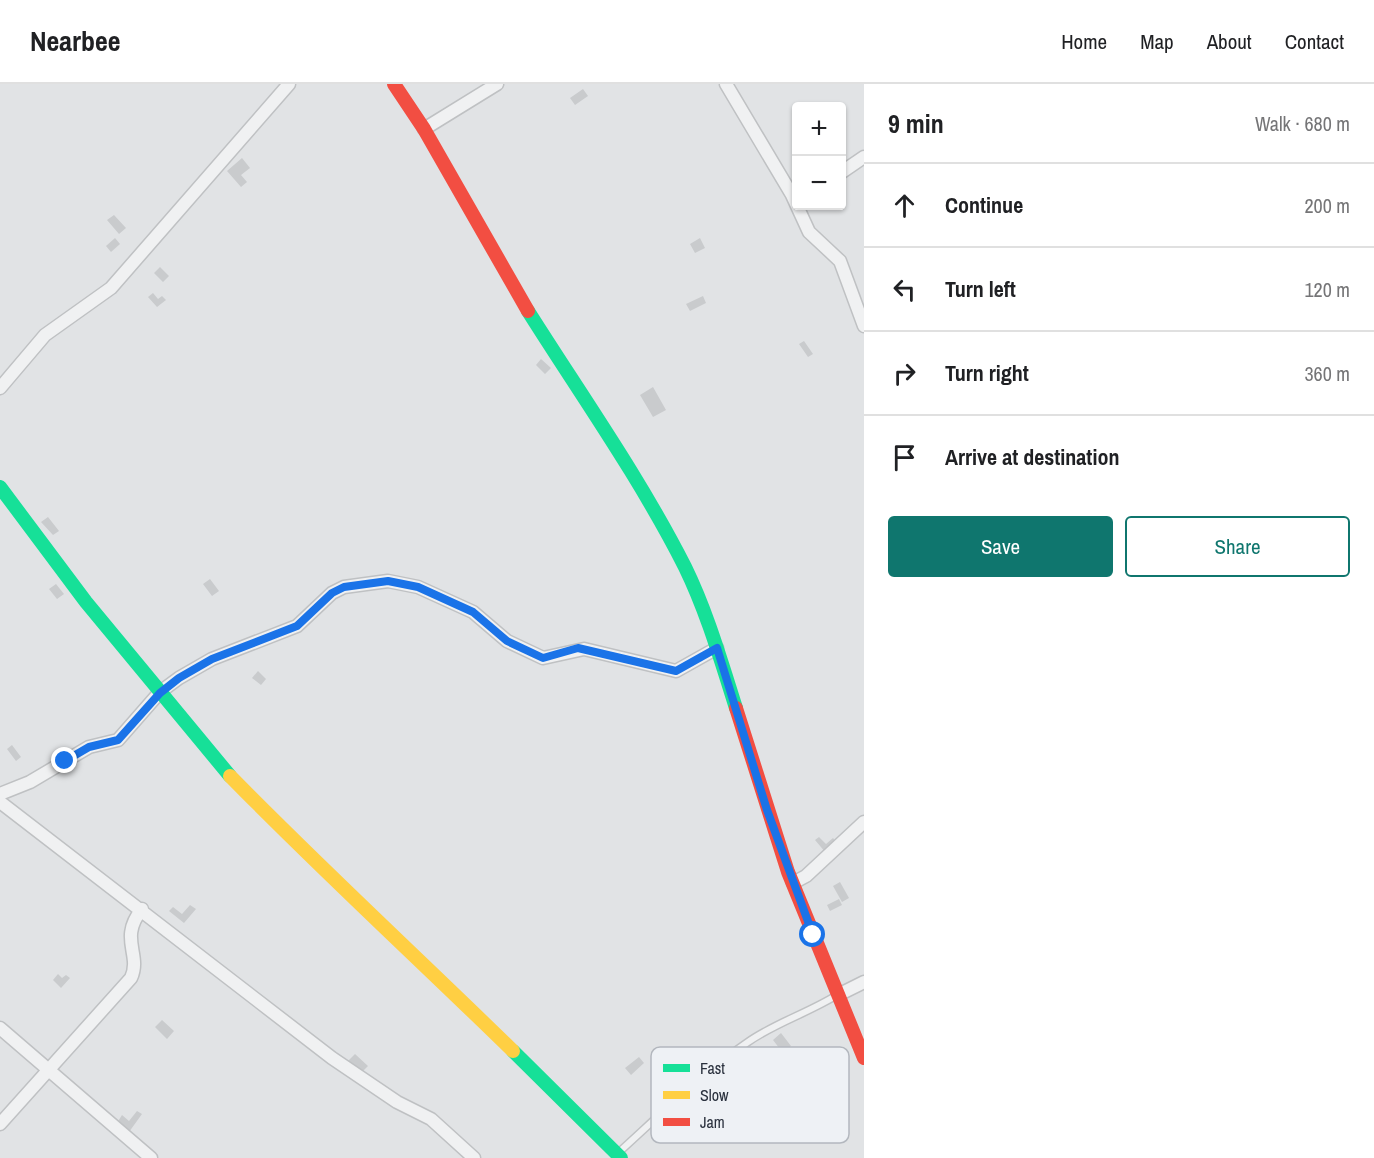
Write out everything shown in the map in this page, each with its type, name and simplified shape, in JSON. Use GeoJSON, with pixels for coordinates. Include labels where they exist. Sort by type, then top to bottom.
{"type":"FeatureCollection","features":[{"type":"Feature","properties":{"kind":"street"},"geometry":{"type":"LineString","coordinates":[[0,388],[45,335],[111,288],[289,84]]}},
{"type":"Feature","properties":{"kind":"street"},"geometry":{"type":"LineString","coordinates":[[394,84],[424,129],[507,278],[672,540],[717,648],[767,810],[793,883],[864,1058]]}},
{"type":"Feature","properties":{"kind":"street"},"geometry":{"type":"LineString","coordinates":[[424,129],[476,89],[497,84]]}},
{"type":"Feature","properties":{"kind":"street"},"geometry":{"type":"LineString","coordinates":[[726,84],[792,195]]}},
{"type":"Feature","properties":{"kind":"street"},"geometry":{"type":"LineString","coordinates":[[846,169],[864,157]]}},
{"type":"Feature","properties":{"kind":"street"},"geometry":{"type":"LineString","coordinates":[[799,210],[809,232],[840,261],[864,326]]}},
{"type":"Feature","properties":{"kind":"street"},"geometry":{"type":"LineString","coordinates":[[0,487],[86,602],[219,765],[317,866],[403,943],[616,1157]]}},
{"type":"Feature","properties":{"kind":"street"},"geometry":{"type":"LineString","coordinates":[[0,794],[30,782],[89,747],[118,740],[160,693],[212,659],[297,626],[332,593],[344,587],[388,581],[418,587],[473,612],[507,641],[543,658],[578,648],[676,671],[717,648]]}},
{"type":"Feature","properties":{"kind":"street"},"geometry":{"type":"LineString","coordinates":[[0,802],[142,909],[332,1058],[403,1106],[432,1119],[474,1158]]}},
{"type":"Feature","properties":{"kind":"street"},"geometry":{"type":"LineString","coordinates":[[793,883],[806,876],[864,822]]}},
{"type":"Feature","properties":{"kind":"street"},"geometry":{"type":"LineString","coordinates":[[0,1124],[131,978],[133,968],[131,926],[142,909]]}},
{"type":"Feature","properties":{"kind":"street"},"geometry":{"type":"LineString","coordinates":[[838,995],[864,982]]}},
{"type":"Feature","properties":{"kind":"street"},"geometry":{"type":"LineString","coordinates":[[0,1028],[151,1158]]}},
{"type":"Feature","properties":{"kind":"lane"},"geometry":{"type":"LineString","coordinates":[[742,1047],[774,1027],[809,1012],[838,995]]}},
{"type":"Feature","properties":{"kind":"lane"},"geometry":{"type":"LineString","coordinates":[[616,1157],[651,1127]]}},
{"type":"Feature","properties":{"kind":"building"},"geometry":{"type":"Polygon","coordinates":[[[583,89],[588,96],[575,105],[570,98],[583,89]]]}},
{"type":"Feature","properties":{"kind":"building"},"geometry":{"type":"Polygon","coordinates":[[[242,158],[250,168],[241,175],[247,182],[241,187],[227,171],[242,158]]]}},
{"type":"Feature","properties":{"kind":"building"},"geometry":{"type":"Polygon","coordinates":[[[114,215],[126,228],[119,234],[107,220],[114,215]]]}},
{"type":"Feature","properties":{"kind":"building"},"geometry":{"type":"Polygon","coordinates":[[[115,238],[120,244],[111,252],[106,246],[115,238]]]}},
{"type":"Feature","properties":{"kind":"building"},"geometry":{"type":"Polygon","coordinates":[[[700,238],[705,248],[695,253],[690,244],[700,238]]]}},
{"type":"Feature","properties":{"kind":"building"},"geometry":{"type":"Polygon","coordinates":[[[160,267],[169,276],[163,282],[154,273],[160,267]]]}},
{"type":"Feature","properties":{"kind":"building"},"geometry":{"type":"Polygon","coordinates":[[[153,293],[158,299],[162,296],[166,300],[157,307],[148,297],[153,293]]]}},
{"type":"Feature","properties":{"kind":"building"},"geometry":{"type":"Polygon","coordinates":[[[703,296],[706,303],[690,311],[686,304],[703,296]]]}},
{"type":"Feature","properties":{"kind":"building"},"geometry":{"type":"Polygon","coordinates":[[[804,341],[813,354],[808,357],[799,344],[804,341]]]}},
{"type":"Feature","properties":{"kind":"building"},"geometry":{"type":"Polygon","coordinates":[[[541,359],[551,368],[545,374],[536,365],[541,359]]]}},
{"type":"Feature","properties":{"kind":"building"},"geometry":{"type":"Polygon","coordinates":[[[653,387],[666,410],[653,417],[640,395],[653,387]]]}},
{"type":"Feature","properties":{"kind":"building"},"geometry":{"type":"Polygon","coordinates":[[[48,517],[59,531],[53,535],[41,522],[48,517]]]}},
{"type":"Feature","properties":{"kind":"building"},"geometry":{"type":"Polygon","coordinates":[[[210,579],[219,591],[212,596],[203,584],[210,579]]]}},
{"type":"Feature","properties":{"kind":"building"},"geometry":{"type":"Polygon","coordinates":[[[56,584],[64,594],[57,599],[49,589],[56,584]]]}},
{"type":"Feature","properties":{"kind":"building"},"geometry":{"type":"Polygon","coordinates":[[[258,671],[266,679],[261,685],[252,678],[258,671]]]}},
{"type":"Feature","properties":{"kind":"building"},"geometry":{"type":"Polygon","coordinates":[[[12,745],[21,757],[16,761],[7,749],[12,745]]]}},
{"type":"Feature","properties":{"kind":"building"},"geometry":{"type":"Polygon","coordinates":[[[819,837],[826,844],[833,838],[837,843],[826,853],[815,840],[819,837]]]}},
{"type":"Feature","properties":{"kind":"building"},"geometry":{"type":"Polygon","coordinates":[[[840,882],[849,898],[842,902],[833,886],[840,882]]]}},
{"type":"Feature","properties":{"kind":"building"},"geometry":{"type":"Polygon","coordinates":[[[839,899],[842,905],[830,911],[827,905],[839,899]]]}},
{"type":"Feature","properties":{"kind":"building"},"geometry":{"type":"Polygon","coordinates":[[[190,905],[196,909],[184,923],[169,911],[173,907],[182,914],[190,905]]]}},
{"type":"Feature","properties":{"kind":"building"},"geometry":{"type":"Polygon","coordinates":[[[58,974],[62,978],[66,975],[70,978],[61,988],[53,980],[58,974]]]}},
{"type":"Feature","properties":{"kind":"building"},"geometry":{"type":"Polygon","coordinates":[[[162,1020],[174,1031],[167,1039],[155,1027],[162,1020]]]}},
{"type":"Feature","properties":{"kind":"building"},"geometry":{"type":"Polygon","coordinates":[[[781,1033],[791,1046],[778,1047],[773,1040],[781,1033]]]}},
{"type":"Feature","properties":{"kind":"building"},"geometry":{"type":"Polygon","coordinates":[[[355,1054],[368,1066],[360,1074],[347,1062],[355,1054]]]}},
{"type":"Feature","properties":{"kind":"building"},"geometry":{"type":"Polygon","coordinates":[[[639,1057],[644,1063],[631,1075],[625,1068],[639,1057]]]}},
{"type":"Feature","properties":{"kind":"building"},"geometry":{"type":"Polygon","coordinates":[[[137,1111],[142,1114],[129,1132],[117,1123],[122,1115],[129,1121],[137,1111]]]}},
{"type":"Feature","properties":{"kind":"traffic: fast"},"geometry":{"type":"LineString","coordinates":[[528,311],[630,469],[668,534],[693,584],[707,619],[736,708]]}},
{"type":"Feature","properties":{"kind":"traffic: fast"},"geometry":{"type":"LineString","coordinates":[[0,487],[86,602],[230,776]]}},
{"type":"Feature","properties":{"kind":"traffic: fast"},"geometry":{"type":"LineString","coordinates":[[513,1051],[621,1158]]}},
{"type":"Feature","properties":{"kind":"traffic: slow"},"geometry":{"type":"LineString","coordinates":[[230,776],[513,1051]]}},
{"type":"Feature","properties":{"kind":"traffic: jam"},"geometry":{"type":"LineString","coordinates":[[394,84],[424,129],[528,311]]}},
{"type":"Feature","properties":{"kind":"traffic: jam"},"geometry":{"type":"LineString","coordinates":[[736,708],[788,872],[864,1058]]}},
{"type":"Feature","properties":{"kind":"route"},"geometry":{"type":"LineString","coordinates":[[65,761],[89,747],[118,740],[160,693],[179,678],[212,659],[297,626],[319,603],[344,587],[388,581],[418,587],[473,612],[507,641],[543,658],[578,648],[676,671],[717,648],[767,810],[813,935]]}}]}
